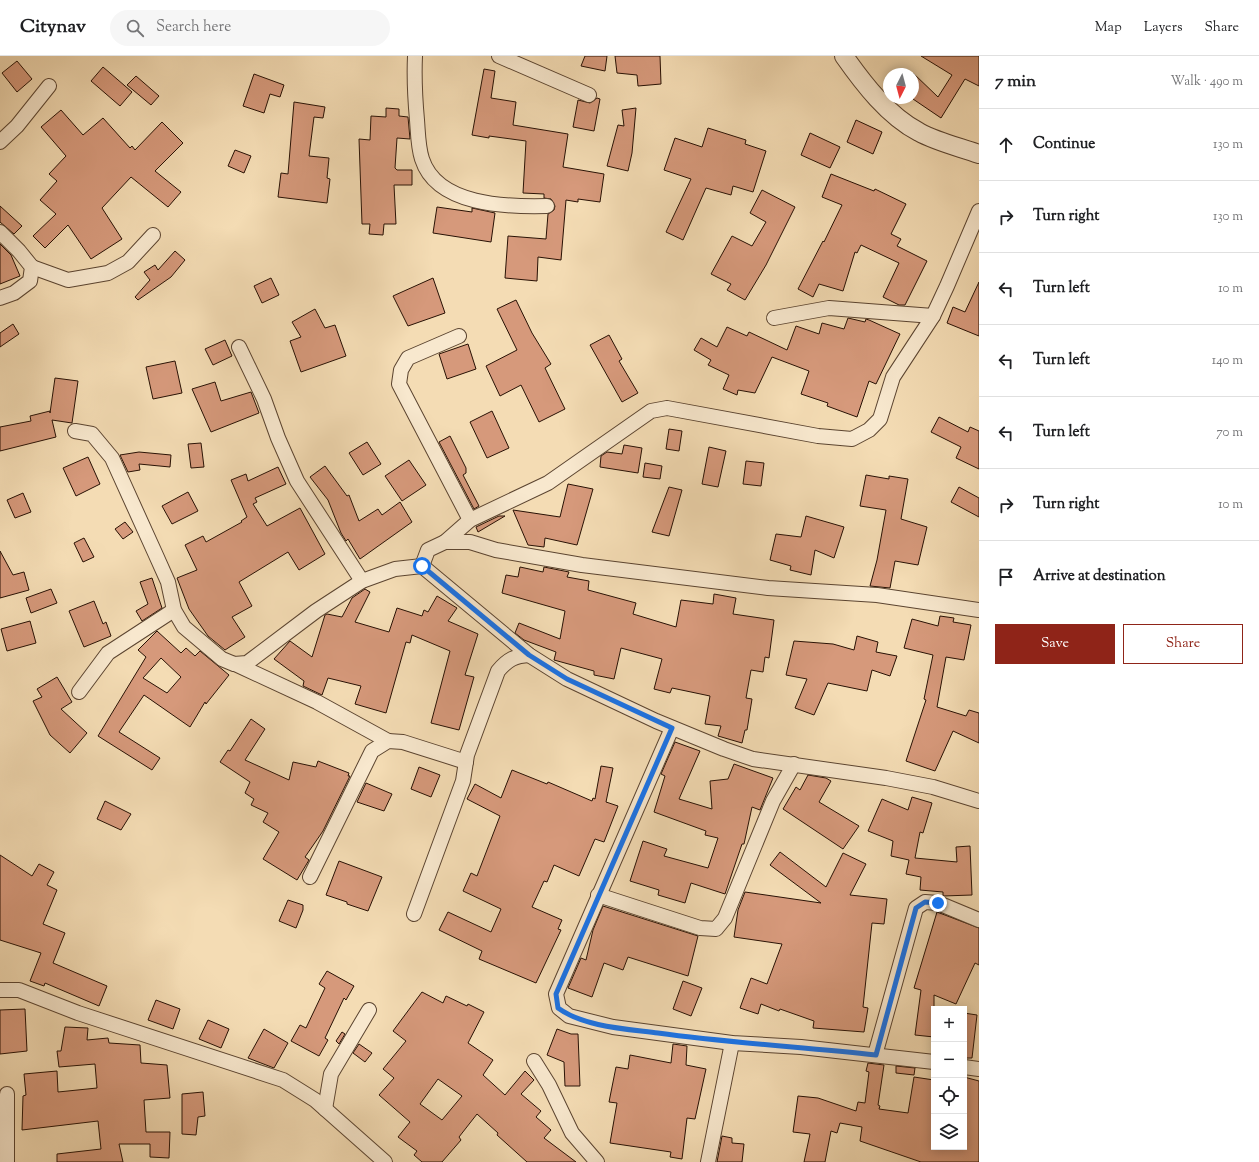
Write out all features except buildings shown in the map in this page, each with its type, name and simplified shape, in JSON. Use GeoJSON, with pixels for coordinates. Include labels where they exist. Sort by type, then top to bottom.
{"type":"FeatureCollection","features":[{"type":"Feature","properties":{"kind":"street"},"geometry":{"type":"LineString","coordinates":[[415,56],[414,78],[421,158],[428,172],[439,185],[459,195],[487,204],[518,207],[547,206]]}},
{"type":"Feature","properties":{"kind":"street"},"geometry":{"type":"LineString","coordinates":[[844,56],[868,90],[918,132],[979,154]]}},
{"type":"Feature","properties":{"kind":"street"},"geometry":{"type":"LineString","coordinates":[[507,58],[589,95]]}},
{"type":"Feature","properties":{"kind":"street"},"geometry":{"type":"LineString","coordinates":[[0,142],[17,126],[49,86]]}},
{"type":"Feature","properties":{"kind":"street"},"geometry":{"type":"LineString","coordinates":[[422,566],[428,550],[445,542],[470,520],[548,483],[656,410],[667,408],[818,436],[852,439],[869,430],[880,419],[893,377],[933,316],[979,211]]}},
{"type":"Feature","properties":{"kind":"street"},"geometry":{"type":"LineString","coordinates":[[0,232],[20,251],[32,268],[68,280],[108,273],[128,262],[153,235]]}},
{"type":"Feature","properties":{"kind":"street"},"geometry":{"type":"LineString","coordinates":[[0,298],[14,293],[30,281],[32,268]]}},
{"type":"Feature","properties":{"kind":"street"},"geometry":{"type":"LineString","coordinates":[[774,318],[829,308],[933,316]]}},
{"type":"Feature","properties":{"kind":"street"},"geometry":{"type":"LineString","coordinates":[[459,336],[408,358],[402,370],[399,384],[470,520]]}},
{"type":"Feature","properties":{"kind":"street"},"geometry":{"type":"LineString","coordinates":[[239,347],[264,399],[278,438],[297,481],[362,581]]}},
{"type":"Feature","properties":{"kind":"street"},"geometry":{"type":"LineString","coordinates":[[75,431],[92,434],[112,458],[156,553],[168,582],[174,610],[184,627],[222,659],[317,702],[388,741],[403,742],[466,762]]}},
{"type":"Feature","properties":{"kind":"street"},"geometry":{"type":"LineString","coordinates":[[445,542],[470,542],[496,550],[582,565],[768,588],[877,595],[979,610]]}},
{"type":"Feature","properties":{"kind":"street"},"geometry":{"type":"LineString","coordinates":[[234,664],[247,663],[297,627],[316,611],[362,581],[395,569],[422,566],[529,655],[567,679],[672,728],[753,759],[886,778],[933,787],[979,801]]}},
{"type":"Feature","properties":{"kind":"street"},"geometry":{"type":"LineString","coordinates":[[79,692],[108,653],[174,610]]}},
{"type":"Feature","properties":{"kind":"street"},"geometry":{"type":"LineString","coordinates":[[414,914],[463,781],[469,748],[498,670],[505,662],[514,656],[529,655]]}},
{"type":"Feature","properties":{"kind":"street"},"geometry":{"type":"LineString","coordinates":[[672,728],[556,994],[558,1008],[569,1016],[613,1027],[732,1043],[801,1047],[931,1062]]}},
{"type":"Feature","properties":{"kind":"street"},"geometry":{"type":"LineString","coordinates":[[310,877],[372,751],[388,741]]}},
{"type":"Feature","properties":{"kind":"street"},"geometry":{"type":"LineString","coordinates":[[598,895],[700,928],[716,929],[725,918],[773,801],[794,764]]}},
{"type":"Feature","properties":{"kind":"street"},"geometry":{"type":"LineString","coordinates":[[876,1055],[916,908],[925,902],[938,903],[979,920]]}},
{"type":"Feature","properties":{"kind":"street"},"geometry":{"type":"LineString","coordinates":[[0,990],[19,990],[78,1013],[283,1080],[325,1108],[385,1162]]}},
{"type":"Feature","properties":{"kind":"street"},"geometry":{"type":"LineString","coordinates":[[325,1108],[331,1074],[369,1010]]}},
{"type":"Feature","properties":{"kind":"street"},"geometry":{"type":"LineString","coordinates":[[708,1162],[732,1043]]}},
{"type":"Feature","properties":{"kind":"street"},"geometry":{"type":"LineString","coordinates":[[534,1061],[549,1085],[572,1133],[597,1162]]}},
{"type":"Feature","properties":{"kind":"street"},"geometry":{"type":"LineString","coordinates":[[967,1067],[979,1069]]}},
{"type":"Feature","properties":{"kind":"street"},"geometry":{"type":"LineString","coordinates":[[6,1162],[7,1094]]}},
{"type":"Feature","properties":{"kind":"route"},"geometry":{"type":"LineString","coordinates":[[422,566],[529,655],[567,679],[672,728],[556,994],[558,1008],[569,1016],[613,1027],[732,1043],[801,1047],[876,1055],[907,936],[916,908],[925,902],[938,903]]}}]}
